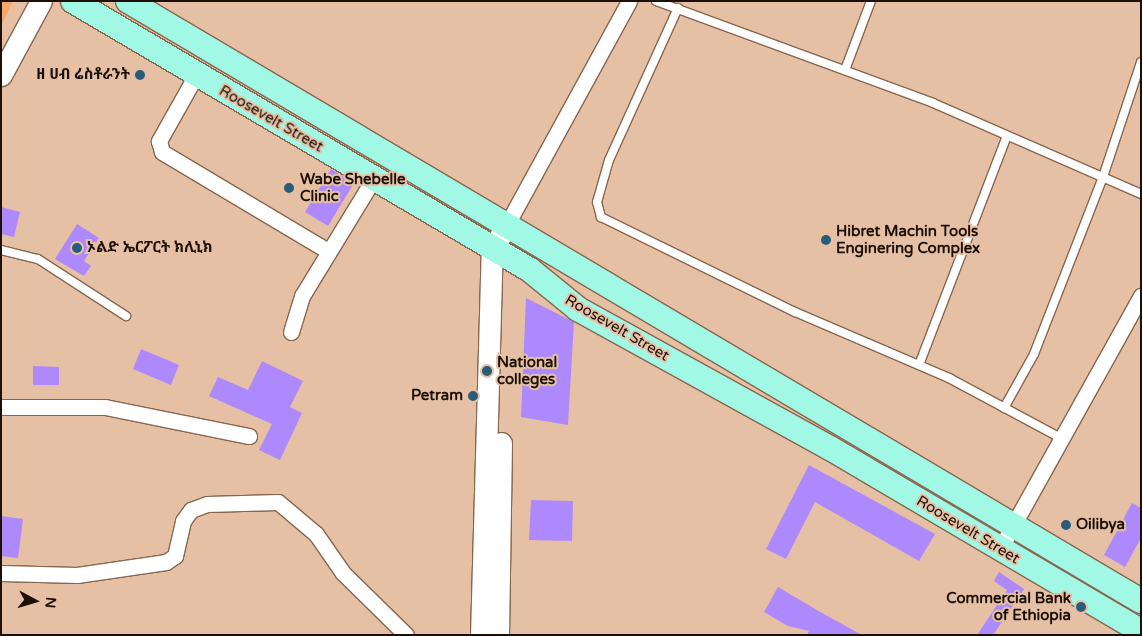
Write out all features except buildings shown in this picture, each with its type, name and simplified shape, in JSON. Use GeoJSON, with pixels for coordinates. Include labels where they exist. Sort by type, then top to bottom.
{"type":"FeatureCollection","features":[{"type":"Feature","properties":{"kind":"main road","name":"Roosevelt Street"},"geometry":{"type":"LineString","coordinates":[[72,1],[498,253],[578,309],[1000,549],[1141,632]]}},
{"type":"Feature","properties":{"kind":"main road","name":"Roosevelt Street"},"geometry":{"type":"LineString","coordinates":[[128,1],[1141,601]]}},
{"type":"Feature","properties":{"kind":"main road"},"geometry":{"type":"LineString","coordinates":[[283,126],[298,102]]}},
{"type":"Feature","properties":{"kind":"street"},"geometry":{"type":"LineString","coordinates":[[1,75],[41,1]]}},
{"type":"Feature","properties":{"kind":"street"},"geometry":{"type":"LineString","coordinates":[[480,635],[498,253],[629,1]]}},
{"type":"Feature","properties":{"kind":"street"},"geometry":{"type":"LineString","coordinates":[[196,75],[159,141],[162,152],[328,251]]}},
{"type":"Feature","properties":{"kind":"street"},"geometry":{"type":"LineString","coordinates":[[291,332],[302,296],[374,178]]}},
{"type":"Feature","properties":{"kind":"street"},"geometry":{"type":"LineString","coordinates":[[498,253],[498,635]]}},
{"type":"Feature","properties":{"kind":"street"},"geometry":{"type":"LineString","coordinates":[[1000,549],[1141,296]]}},
{"type":"Feature","properties":{"kind":"street"},"geometry":{"type":"LineString","coordinates":[[1,407],[105,407],[249,436]]}},
{"type":"Feature","properties":{"kind":"street"},"geometry":{"type":"LineString","coordinates":[[1,573],[77,575],[166,562],[175,556],[183,521],[191,510],[206,504],[278,502],[316,534],[343,573],[406,635]]}},
{"type":"Feature","properties":{"kind":"lane"},"geometry":{"type":"LineString","coordinates":[[656,1],[845,70],[1007,136],[1102,180],[1141,194]]}},
{"type":"Feature","properties":{"kind":"lane"},"geometry":{"type":"LineString","coordinates":[[845,70],[871,1]]}},
{"type":"Feature","properties":{"kind":"lane"},"geometry":{"type":"LineString","coordinates":[[678,8],[610,160],[597,202],[600,217],[795,312],[919,365],[1061,438]]}},
{"type":"Feature","properties":{"kind":"lane"},"geometry":{"type":"LineString","coordinates":[[1004,408],[1034,354],[1102,180],[1141,62]]}},
{"type":"Feature","properties":{"kind":"lane"},"geometry":{"type":"LineString","coordinates":[[919,365],[1007,136]]}},
{"type":"Feature","properties":{"kind":"lane"},"geometry":{"type":"LineString","coordinates":[[1,250],[38,259],[126,316]]}},
{"type":"Feature","properties":{"kind":"shaded area"},"geometry":{"type":"Polygon","coordinates":[[[1,1],[13,1],[1,26],[1,1]]]}},
{"type":"Feature","properties":{"kind":"place","name":"ዘ ሀብ ሬስቶራንት"},"geometry":{"type":"Point","coordinates":[140,75]}},
{"type":"Feature","properties":{"kind":"place","name":"Wabe Shebelle Clinic"},"geometry":{"type":"Point","coordinates":[289,188]}},
{"type":"Feature","properties":{"kind":"place","name":"Hibret Machin Tools Enginering Complex"},"geometry":{"type":"Point","coordinates":[826,240]}},
{"type":"Feature","properties":{"kind":"place","name":"ኦልድ ኤርፖርት ክሊኒክ"},"geometry":{"type":"Point","coordinates":[77,248]}},
{"type":"Feature","properties":{"kind":"place","name":"National colleges"},"geometry":{"type":"Point","coordinates":[487,371]}},
{"type":"Feature","properties":{"kind":"place","name":"Petram"},"geometry":{"type":"Point","coordinates":[473,396]}},
{"type":"Feature","properties":{"kind":"place","name":"Oilibya"},"geometry":{"type":"Point","coordinates":[1066,525]}},
{"type":"Feature","properties":{"kind":"place","name":"Commercial Bank of Ethiopia"},"geometry":{"type":"Point","coordinates":[1081,607]}}]}
